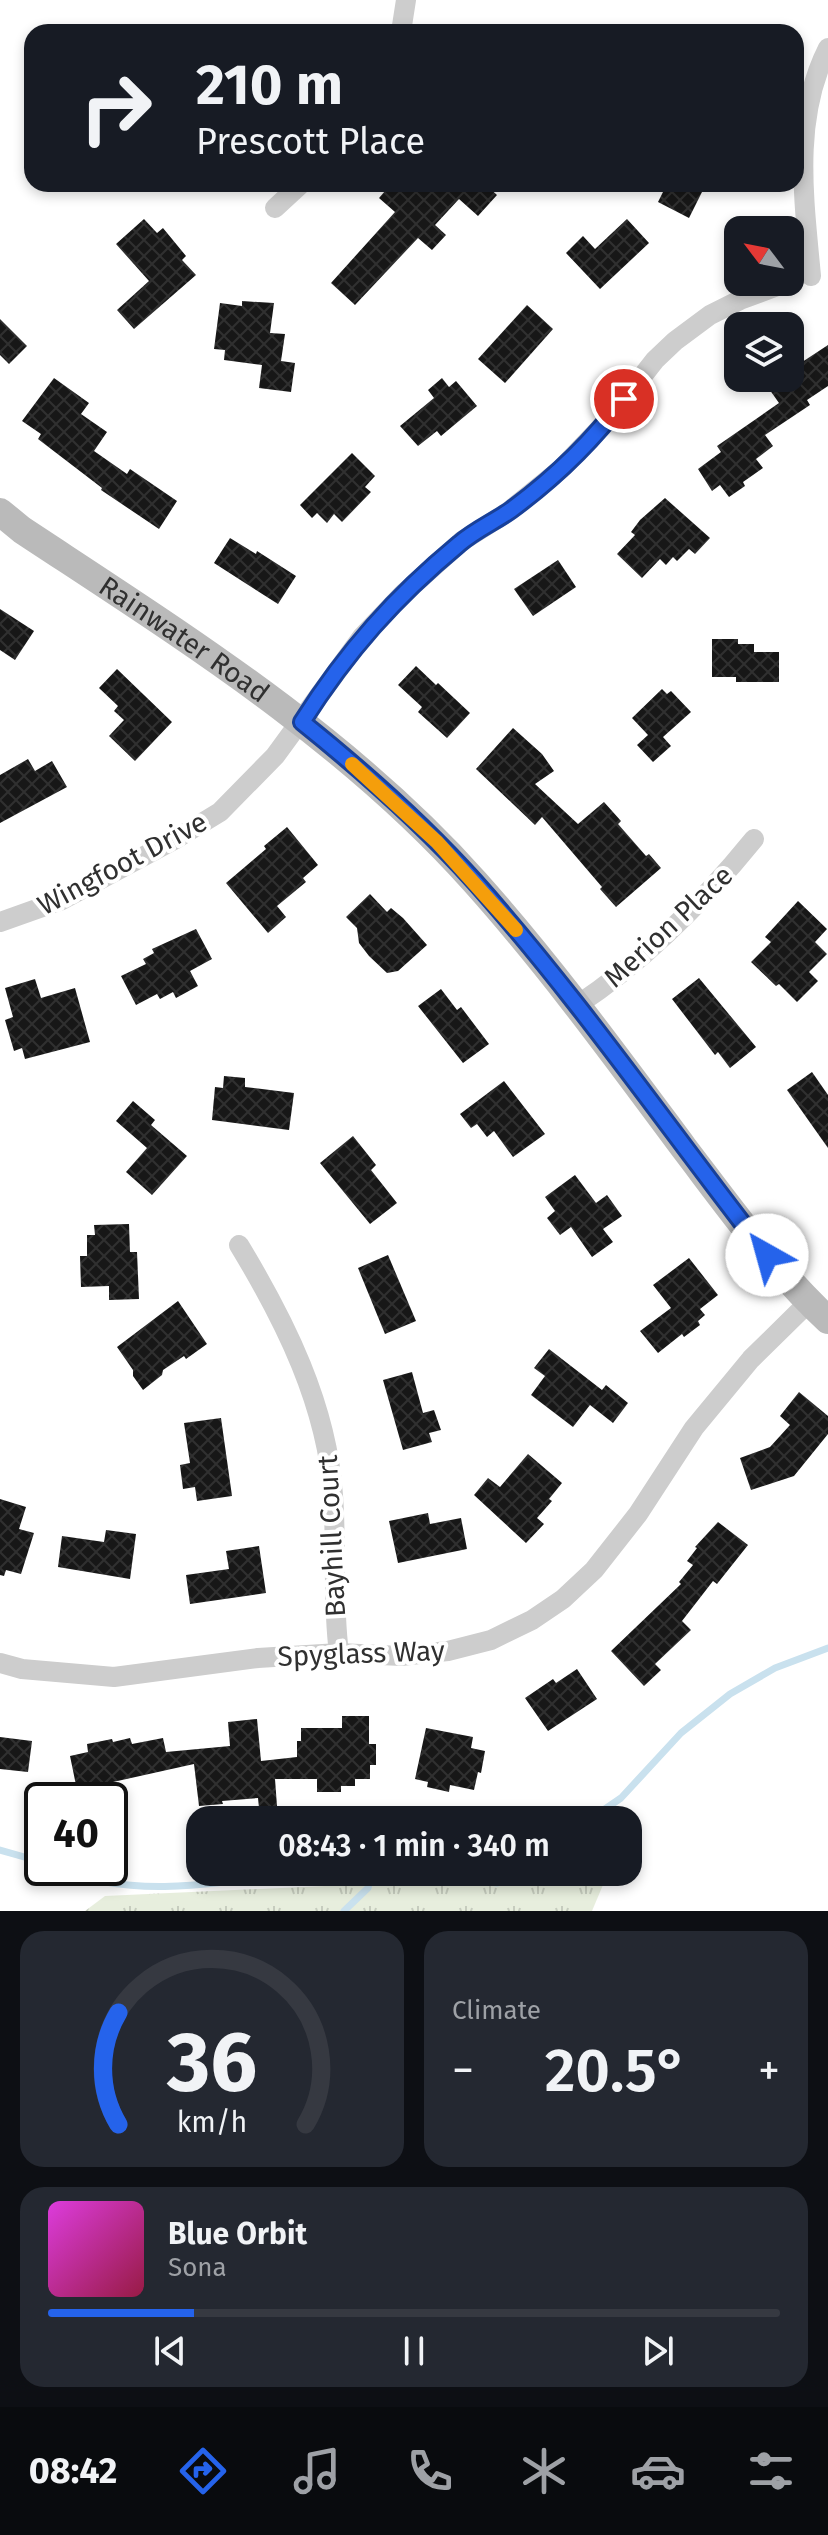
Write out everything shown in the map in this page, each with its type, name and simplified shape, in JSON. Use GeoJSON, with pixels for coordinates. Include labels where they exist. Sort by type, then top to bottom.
{"type":"FeatureCollection","features":[{"type":"Feature","properties":{"kind":"street"},"geometry":{"type":"LineString","coordinates":[[402,24],[406,0]]}},
{"type":"Feature","properties":{"kind":"street"},"geometry":{"type":"LineString","coordinates":[[804,147],[810,95],[828,48]]}},
{"type":"Feature","properties":{"kind":"street"},"geometry":{"type":"LineString","coordinates":[[275,208],[292,192]]}},
{"type":"Feature","properties":{"kind":"street"},"geometry":{"type":"LineString","coordinates":[[803,192],[819,275]]}},
{"type":"Feature","properties":{"kind":"street","name":"Wingfoot Drive"},"geometry":{"type":"LineString","coordinates":[[0,922],[62,900],[220,812],[275,756],[362,637],[393,604],[462,541],[508,512],[561,469],[608,420],[655,360],[675,341],[710,315],[751,296]]}},
{"type":"Feature","properties":{"kind":"street","name":"Rainwater Road"},"geometry":{"type":"LineString","coordinates":[[0,512],[302,722],[390,796],[492,902],[767,1255],[819,1310]]}},
{"type":"Feature","properties":{"kind":"street","name":"Merion Place"},"geometry":{"type":"LineString","coordinates":[[576,1006],[603,988],[680,922],[754,839]]}},
{"type":"Feature","properties":{"kind":"street","name":"Bayhill Court"},"geometry":{"type":"LineString","coordinates":[[239,1245],[293,1343],[327,1443],[336,1537],[334,1618],[339,1653]]}},
{"type":"Feature","properties":{"kind":"street","name":"Spyglass Way"},"geometry":{"type":"LineString","coordinates":[[0,1663],[22,1669],[114,1677],[219,1661],[339,1653],[401,1656],[448,1651],[491,1640],[532,1620],[563,1599],[594,1570],[638,1514],[694,1428],[751,1359],[819,1310]]}},
{"type":"Feature","properties":{"kind":"green space"},"geometry":{"type":"Polygon","coordinates":[[[324,1886],[603,1886],[592,1911],[85,1911],[105,1896],[324,1886]]]}},
{"type":"Feature","properties":{"kind":"building"},"geometry":{"type":"Polygon","coordinates":[[[384,192],[494,192],[497,195],[478,216],[459,199],[435,225],[446,235],[432,250],[418,238],[355,305],[331,283],[395,212],[379,198],[384,192]]]}},
{"type":"Feature","properties":{"kind":"building"},"geometry":{"type":"Polygon","coordinates":[[[663,192],[702,192],[689,218],[658,202],[663,192]]]}},
{"type":"Feature","properties":{"kind":"building"},"geometry":{"type":"Polygon","coordinates":[[[144,219],[157,233],[163,228],[186,256],[182,260],[196,275],[134,329],[117,310],[149,281],[116,244],[144,219]]]}},
{"type":"Feature","properties":{"kind":"building"},"geometry":{"type":"Polygon","coordinates":[[[627,219],[649,243],[600,289],[566,253],[583,236],[595,249],[627,219]]]}},
{"type":"Feature","properties":{"kind":"building"},"geometry":{"type":"Polygon","coordinates":[[[242,301],[274,303],[270,333],[285,334],[281,361],[295,363],[291,392],[259,388],[262,365],[224,360],[225,350],[214,349],[220,303],[242,306],[242,301]]]}},
{"type":"Feature","properties":{"kind":"building"},"geometry":{"type":"Polygon","coordinates":[[[527,305],[553,329],[505,383],[478,359],[527,305]]]}},
{"type":"Feature","properties":{"kind":"building"},"geometry":{"type":"Polygon","coordinates":[[[0,319],[27,346],[9,364],[0,355],[0,319]]]}},
{"type":"Feature","properties":{"kind":"building"},"geometry":{"type":"Polygon","coordinates":[[[828,345],[828,386],[807,400],[810,405],[765,435],[773,446],[756,459],[763,468],[743,482],[745,486],[729,497],[720,485],[712,491],[698,469],[721,452],[717,446],[779,403],[771,392],[804,392],[804,361],[828,345]]]}},
{"type":"Feature","properties":{"kind":"building"},"geometry":{"type":"Polygon","coordinates":[[[54,378],[89,403],[81,414],[107,432],[94,451],[127,474],[130,469],[177,501],[159,529],[101,490],[38,439],[41,434],[22,421],[54,378]]]}},
{"type":"Feature","properties":{"kind":"building"},"geometry":{"type":"Polygon","coordinates":[[[442,378],[449,387],[456,381],[477,406],[441,436],[437,431],[418,446],[400,426],[434,398],[428,390],[442,378]]]}},
{"type":"Feature","properties":{"kind":"building"},"geometry":{"type":"Polygon","coordinates":[[[352,453],[375,476],[365,487],[371,492],[342,522],[334,514],[327,523],[317,513],[312,518],[300,505],[352,453]]]}},
{"type":"Feature","properties":{"kind":"building"},"geometry":{"type":"Polygon","coordinates":[[[665,498],[710,538],[695,554],[689,549],[677,561],[673,557],[666,565],[660,559],[642,578],[617,554],[635,535],[631,532],[640,520],[665,498]]]}},
{"type":"Feature","properties":{"kind":"building"},"geometry":{"type":"Polygon","coordinates":[[[230,538],[296,576],[278,604],[214,563],[230,538]]]}},
{"type":"Feature","properties":{"kind":"building"},"geometry":{"type":"Polygon","coordinates":[[[558,560],[576,587],[533,616],[514,589],[558,560]]]}},
{"type":"Feature","properties":{"kind":"building"},"geometry":{"type":"Polygon","coordinates":[[[0,609],[34,631],[15,660],[0,650],[0,609]]]}},
{"type":"Feature","properties":{"kind":"building"},"geometry":{"type":"Polygon","coordinates":[[[712,639],[738,639],[738,644],[754,644],[754,652],[779,652],[779,682],[736,682],[736,677],[712,677],[712,639]]]}},
{"type":"Feature","properties":{"kind":"building"},"geometry":{"type":"Polygon","coordinates":[[[416,666],[470,713],[447,738],[418,712],[422,707],[398,685],[416,666]]]}},
{"type":"Feature","properties":{"kind":"building"},"geometry":{"type":"Polygon","coordinates":[[[117,669],[172,722],[135,761],[109,736],[124,720],[114,711],[118,706],[99,688],[117,669]]]}},
{"type":"Feature","properties":{"kind":"building"},"geometry":{"type":"Polygon","coordinates":[[[662,689],[667,694],[671,691],[691,712],[663,737],[671,746],[653,762],[637,745],[648,735],[632,718],[662,689]]]}},
{"type":"Feature","properties":{"kind":"building"},"geometry":{"type":"Polygon","coordinates":[[[513,728],[542,754],[554,771],[535,784],[578,824],[604,802],[621,821],[618,824],[661,868],[616,907],[542,817],[535,825],[476,769],[513,728]]]}},
{"type":"Feature","properties":{"kind":"building"},"geometry":{"type":"Polygon","coordinates":[[[28,759],[35,771],[52,761],[67,787],[0,823],[0,775],[28,759]]]}},
{"type":"Feature","properties":{"kind":"building"},"geometry":{"type":"Polygon","coordinates":[[[287,827],[318,865],[303,878],[306,882],[277,906],[286,917],[268,933],[226,883],[287,827]]]}},
{"type":"Feature","properties":{"kind":"building"},"geometry":{"type":"Polygon","coordinates":[[[370,894],[387,912],[391,908],[403,918],[427,945],[398,971],[387,973],[369,956],[359,943],[357,928],[346,917],[370,894]]]}},
{"type":"Feature","properties":{"kind":"building"},"geometry":{"type":"Polygon","coordinates":[[[798,901],[827,929],[815,942],[827,954],[809,972],[818,981],[797,1002],[751,962],[771,942],[765,937],[798,901]]]}},
{"type":"Feature","properties":{"kind":"building"},"geometry":{"type":"Polygon","coordinates":[[[196,929],[212,959],[190,971],[198,986],[176,998],[173,992],[160,999],[157,994],[136,1005],[121,976],[146,964],[143,959],[154,953],[152,949],[196,929]]]}},
{"type":"Feature","properties":{"kind":"building"},"geometry":{"type":"Polygon","coordinates":[[[699,978],[756,1047],[730,1068],[718,1052],[715,1055],[672,999],[699,978]]]}},
{"type":"Feature","properties":{"kind":"building"},"geometry":{"type":"Polygon","coordinates":[[[35,979],[41,998],[75,988],[90,1042],[25,1059],[22,1048],[14,1051],[5,1020],[13,1017],[5,988],[35,979]]]}},
{"type":"Feature","properties":{"kind":"building"},"geometry":{"type":"Polygon","coordinates":[[[441,989],[457,1010],[461,1007],[489,1044],[463,1063],[418,1006],[441,989]]]}},
{"type":"Feature","properties":{"kind":"building"},"geometry":{"type":"Polygon","coordinates":[[[812,1072],[828,1095],[828,1148],[787,1090],[812,1072]]]}},
{"type":"Feature","properties":{"kind":"building"},"geometry":{"type":"Polygon","coordinates":[[[224,1076],[245,1078],[245,1087],[294,1093],[289,1130],[212,1120],[215,1087],[223,1088],[224,1076]]]}},
{"type":"Feature","properties":{"kind":"building"},"geometry":{"type":"Polygon","coordinates":[[[504,1081],[545,1134],[513,1157],[494,1131],[487,1137],[477,1124],[471,1128],[460,1114],[504,1081]]]}},
{"type":"Feature","properties":{"kind":"building"},"geometry":{"type":"Polygon","coordinates":[[[133,1101],[155,1120],[151,1125],[187,1156],[152,1195],[126,1172],[147,1148],[116,1121],[133,1101]]]}},
{"type":"Feature","properties":{"kind":"building"},"geometry":{"type":"Polygon","coordinates":[[[353,1136],[376,1165],[371,1170],[397,1203],[370,1224],[320,1163],[353,1136]]]}},
{"type":"Feature","properties":{"kind":"building"},"geometry":{"type":"Polygon","coordinates":[[[575,1175],[596,1203],[607,1195],[622,1216],[603,1229],[613,1242],[592,1257],[571,1227],[560,1235],[547,1218],[555,1211],[545,1197],[575,1175]]]}},
{"type":"Feature","properties":{"kind":"building"},"geometry":{"type":"Polygon","coordinates":[[[129,1224],[130,1252],[137,1252],[139,1299],[109,1300],[109,1286],[81,1287],[80,1256],[87,1256],[87,1235],[95,1235],[94,1225],[129,1224]]]}},
{"type":"Feature","properties":{"kind":"building"},"geometry":{"type":"Polygon","coordinates":[[[388,1255],[416,1321],[385,1334],[358,1268],[388,1255]]]}},
{"type":"Feature","properties":{"kind":"building"},"geometry":{"type":"Polygon","coordinates":[[[689,1258],[718,1295],[700,1309],[705,1315],[698,1321],[700,1325],[684,1337],[682,1334],[658,1353],[640,1331],[671,1308],[653,1285],[689,1258]]]}},
{"type":"Feature","properties":{"kind":"building"},"geometry":{"type":"Polygon","coordinates":[[[178,1301],[207,1344],[163,1370],[162,1375],[143,1390],[117,1347],[178,1301]]]}},
{"type":"Feature","properties":{"kind":"building"},"geometry":{"type":"Polygon","coordinates":[[[549,1349],[602,1390],[606,1385],[628,1403],[613,1423],[590,1405],[573,1427],[531,1395],[545,1376],[534,1368],[549,1349]]]}},
{"type":"Feature","properties":{"kind":"building"},"geometry":{"type":"Polygon","coordinates":[[[412,1372],[423,1413],[434,1410],[441,1430],[429,1433],[432,1442],[403,1450],[383,1380],[412,1372]]]}},
{"type":"Feature","properties":{"kind":"building"},"geometry":{"type":"Polygon","coordinates":[[[799,1392],[828,1416],[828,1434],[794,1476],[751,1490],[740,1458],[770,1447],[790,1425],[780,1416],[799,1392]]]}},
{"type":"Feature","properties":{"kind":"building"},"geometry":{"type":"Polygon","coordinates":[[[221,1418],[232,1496],[197,1501],[195,1487],[183,1489],[180,1465],[190,1463],[184,1423],[221,1418]]]}},
{"type":"Feature","properties":{"kind":"building"},"geometry":{"type":"Polygon","coordinates":[[[528,1454],[562,1483],[537,1518],[544,1524],[526,1543],[474,1495],[488,1478],[500,1487],[528,1454]]]}},
{"type":"Feature","properties":{"kind":"building"},"geometry":{"type":"Polygon","coordinates":[[[0,1499],[26,1507],[19,1529],[34,1533],[21,1574],[6,1570],[4,1576],[0,1575],[0,1499]]]}},
{"type":"Feature","properties":{"kind":"building"},"geometry":{"type":"Polygon","coordinates":[[[428,1513],[430,1524],[461,1518],[467,1549],[398,1563],[389,1521],[428,1513]]]}},
{"type":"Feature","properties":{"kind":"building"},"geometry":{"type":"Polygon","coordinates":[[[718,1522],[748,1545],[717,1584],[713,1581],[682,1621],[691,1630],[655,1664],[661,1670],[644,1686],[611,1651],[681,1584],[679,1582],[693,1565],[687,1561],[695,1547],[718,1522]]]}},
{"type":"Feature","properties":{"kind":"building"},"geometry":{"type":"Polygon","coordinates":[[[106,1530],[136,1534],[130,1579],[58,1567],[62,1536],[104,1542],[106,1530]]]}},
{"type":"Feature","properties":{"kind":"building"},"geometry":{"type":"Polygon","coordinates":[[[259,1546],[266,1593],[190,1604],[186,1575],[229,1569],[226,1551],[259,1546]]]}},
{"type":"Feature","properties":{"kind":"building"},"geometry":{"type":"Polygon","coordinates":[[[577,1669],[597,1699],[548,1731],[525,1698],[553,1679],[556,1683],[577,1669]]]}},
{"type":"Feature","properties":{"kind":"building"},"geometry":{"type":"Polygon","coordinates":[[[342,1716],[369,1716],[369,1744],[376,1744],[376,1765],[370,1765],[370,1779],[355,1779],[355,1786],[341,1786],[341,1792],[317,1792],[317,1779],[275,1779],[277,1806],[259,1806],[258,1798],[199,1806],[194,1764],[113,1782],[75,1782],[70,1756],[88,1752],[87,1744],[112,1739],[113,1742],[130,1738],[132,1744],[163,1738],[166,1752],[230,1746],[228,1722],[257,1719],[261,1761],[297,1757],[301,1728],[342,1728],[342,1716]]]}},
{"type":"Feature","properties":{"kind":"building"},"geometry":{"type":"Polygon","coordinates":[[[426,1728],[473,1737],[471,1748],[485,1751],[474,1790],[450,1785],[449,1792],[427,1787],[428,1782],[415,1779],[426,1728]]]}},
{"type":"Feature","properties":{"kind":"building"},"geometry":{"type":"Polygon","coordinates":[[[0,1737],[32,1741],[28,1772],[0,1769],[0,1737]]]}},
{"type":"Feature","properties":{"kind":"waterway"},"geometry":{"type":"LineString","coordinates":[[609,1806],[621,1798],[681,1733],[730,1694],[775,1668],[828,1648]]}},
{"type":"Feature","properties":{"kind":"waterway"},"geometry":{"type":"LineString","coordinates":[[0,1850],[24,1857]]}},
{"type":"Feature","properties":{"kind":"waterway"},"geometry":{"type":"LineString","coordinates":[[128,1885],[186,1885]]}},
{"type":"Feature","properties":{"kind":"waterway"},"geometry":{"type":"LineString","coordinates":[[344,1911],[368,1886]]}},
{"type":"Feature","properties":{"kind":"slow traffic"},"geometry":{"type":"LineString","coordinates":[[352,764],[437,842],[516,930]]}},
{"type":"Feature","properties":{"kind":"route"},"geometry":{"type":"LineString","coordinates":[[624,399],[561,469],[508,512],[462,541],[403,594],[362,637],[302,722],[390,796],[474,881],[565,992],[767,1255]]}}]}
